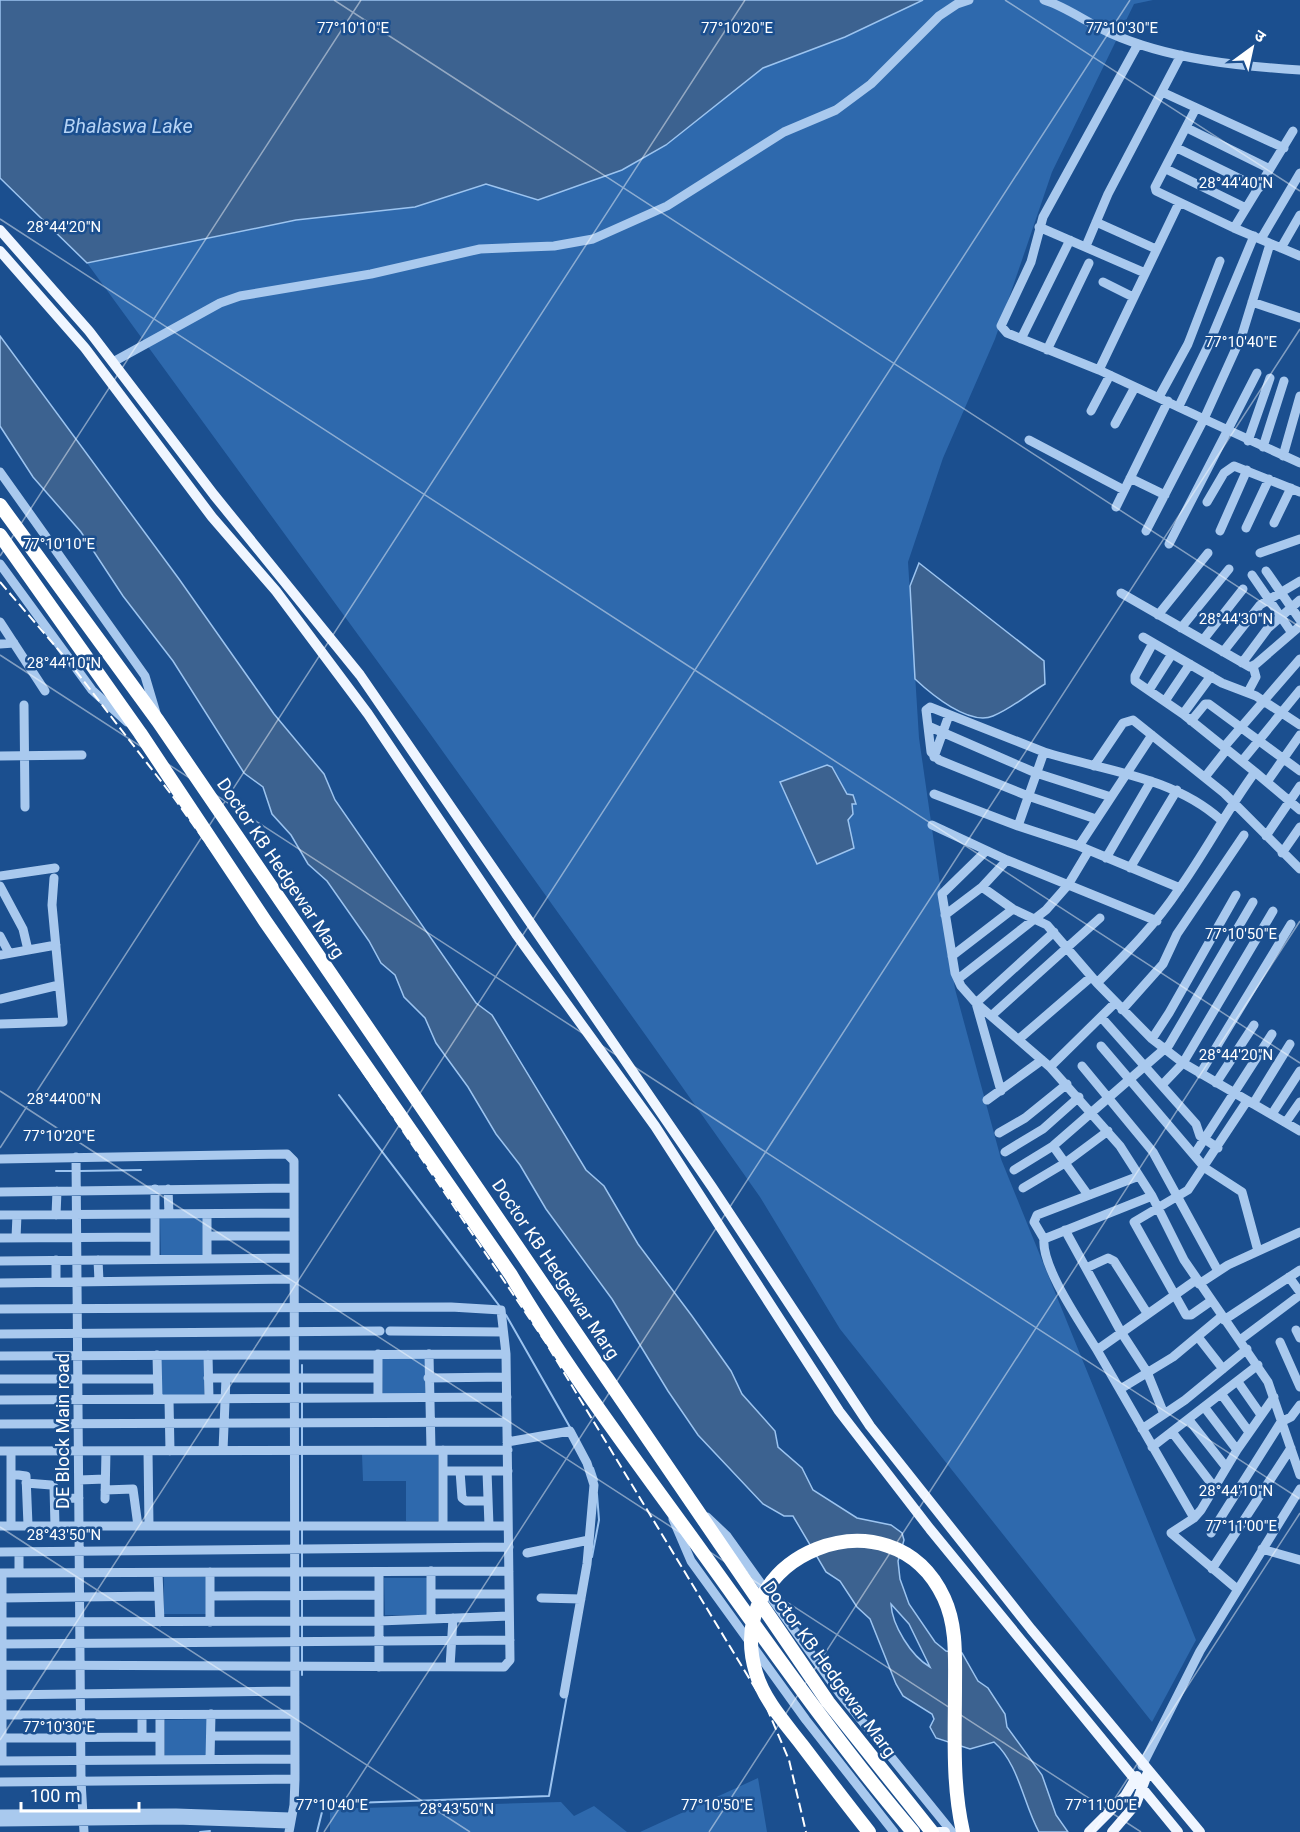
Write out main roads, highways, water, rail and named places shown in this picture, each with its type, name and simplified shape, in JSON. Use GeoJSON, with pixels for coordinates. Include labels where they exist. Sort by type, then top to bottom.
{"type":"FeatureCollection","features":[{"type":"Feature","properties":{"kind":"highway","name":"Doctor KB Hedgewar Marg"},"geometry":{"type":"LineString","coordinates":[[0,505],[158,721],[530,1262],[718,1544],[905,1812],[913,1832]]}},
{"type":"Feature","properties":{"kind":"highway","name":"Doctor KB Hedgewar Marg"},"geometry":{"type":"LineString","coordinates":[[0,535],[140,733],[265,921],[668,1506],[817,1711],[905,1812],[932,1832]]}},
{"type":"Feature","properties":{"kind":"highway"},"geometry":{"type":"LineString","coordinates":[[869,1832],[768,1699],[756,1673],[751,1646],[752,1624],[758,1606],[764,1592],[779,1573],[797,1558],[816,1548],[853,1541],[879,1544],[907,1555],[933,1580],[951,1613],[955,1644],[955,1783],[963,1832]]}},
{"type":"Feature","properties":{"kind":"main road"},"geometry":{"type":"LineString","coordinates":[[2,234],[112,362],[214,495],[360,675],[399,729],[450,809],[712,1186],[870,1426],[917,1488],[1145,1769],[1200,1832]]}},
{"type":"Feature","properties":{"kind":"main road"},"geometry":{"type":"LineString","coordinates":[[0,251],[85,348],[202,504],[276,591],[368,714],[516,934],[655,1126],[839,1411],[930,1529],[1178,1832]]}},
{"type":"Feature","properties":{"kind":"main road"},"geometry":{"type":"LineString","coordinates":[[202,504],[214,495]]}},
{"type":"Feature","properties":{"kind":"main road"},"geometry":{"type":"LineString","coordinates":[[1113,1832],[1136,1804],[1138,1785],[1145,1769]]}},
{"type":"Feature","properties":{"kind":"main road"},"geometry":{"type":"LineString","coordinates":[[1091,1830],[1138,1785]]}},
{"type":"Feature","properties":{"kind":"main road"},"geometry":{"type":"LineString","coordinates":[[939,1832],[945,1832]]}},
{"type":"Feature","properties":{"kind":"water","name":"Bhalaswa Lake"},"geometry":{"type":"Polygon","coordinates":[[[0,0],[923,0],[845,37],[763,68],[666,145],[622,170],[538,200],[486,184],[415,207],[296,220],[87,263],[0,178],[0,0]]]}},
{"type":"Feature","properties":{"kind":"water"},"geometry":{"type":"Polygon","coordinates":[[[0,336],[179,579],[274,714],[324,774],[335,800],[476,1003],[492,1015],[586,1170],[604,1186],[638,1244],[731,1371],[742,1394],[775,1431],[778,1447],[802,1468],[813,1490],[857,1518],[891,1525],[902,1533],[904,1540],[898,1561],[900,1579],[909,1604],[935,1642],[946,1651],[962,1653],[978,1681],[988,1688],[1005,1714],[1007,1727],[1042,1775],[1056,1815],[1068,1832],[1039,1832],[1015,1772],[994,1742],[970,1749],[936,1738],[930,1727],[934,1719],[932,1714],[903,1696],[870,1619],[857,1607],[840,1581],[826,1572],[793,1516],[784,1516],[763,1504],[698,1435],[668,1391],[612,1299],[546,1209],[520,1165],[496,1134],[468,1087],[436,1043],[425,1018],[404,997],[395,975],[381,963],[369,941],[327,881],[308,864],[291,835],[272,814],[263,787],[244,773],[173,661],[123,596],[81,532],[33,477],[0,426],[0,336]],[[891,1604],[895,1621],[904,1639],[916,1655],[930,1667],[909,1624],[891,1604]]]}},
{"type":"Feature","properties":{"kind":"water"},"geometry":{"type":"Polygon","coordinates":[[[919,563],[1044,661],[1045,684],[1006,709],[983,718],[973,717],[951,707],[915,679],[910,586],[919,563]]]}},
{"type":"Feature","properties":{"kind":"water"},"geometry":{"type":"Polygon","coordinates":[[[827,765],[832,767],[847,794],[853,795],[856,804],[852,804],[853,814],[848,820],[854,848],[817,864],[780,782],[827,765]]]}},
{"type":"Feature","properties":{"kind":"waterway"},"geometry":{"type":"LineString","coordinates":[[339,1095],[501,1308]]}},
{"type":"Feature","properties":{"kind":"waterway"},"geometry":{"type":"LineString","coordinates":[[80,1171],[141,1170]]}},
{"type":"Feature","properties":{"kind":"waterway"},"geometry":{"type":"LineString","coordinates":[[56,1171],[74,1171]]}},
{"type":"Feature","properties":{"kind":"waterway"},"geometry":{"type":"LineString","coordinates":[[506,1315],[571,1429]]}},
{"type":"Feature","properties":{"kind":"waterway"},"geometry":{"type":"LineString","coordinates":[[302,1365],[302,1374]]}},
{"type":"Feature","properties":{"kind":"waterway"},"geometry":{"type":"LineString","coordinates":[[302,1380],[302,1395]]}},
{"type":"Feature","properties":{"kind":"waterway"},"geometry":{"type":"LineString","coordinates":[[302,1401],[302,1419]]}},
{"type":"Feature","properties":{"kind":"waterway"},"geometry":{"type":"LineString","coordinates":[[302,1425],[302,1446]]}},
{"type":"Feature","properties":{"kind":"waterway"},"geometry":{"type":"LineString","coordinates":[[302,1452],[302,1524]]}},
{"type":"Feature","properties":{"kind":"waterway"},"geometry":{"type":"LineString","coordinates":[[593,1468],[597,1480]]}},
{"type":"Feature","properties":{"kind":"waterway"},"geometry":{"type":"LineString","coordinates":[[592,1557],[599,1520],[597,1494]]}},
{"type":"Feature","properties":{"kind":"waterway"},"geometry":{"type":"LineString","coordinates":[[302,1530],[302,1545]]}},
{"type":"Feature","properties":{"kind":"waterway"},"geometry":{"type":"LineString","coordinates":[[302,1551],[302,1569]]}},
{"type":"Feature","properties":{"kind":"waterway"},"geometry":{"type":"LineString","coordinates":[[302,1575],[302,1593]]}},
{"type":"Feature","properties":{"kind":"waterway"},"geometry":{"type":"LineString","coordinates":[[302,1599],[302,1617]]}},
{"type":"Feature","properties":{"kind":"waterway"},"geometry":{"type":"LineString","coordinates":[[302,1623],[302,1638]]}},
{"type":"Feature","properties":{"kind":"waterway"},"geometry":{"type":"LineString","coordinates":[[302,1644],[302,1662]]}},
{"type":"Feature","properties":{"kind":"waterway"},"geometry":{"type":"LineString","coordinates":[[302,1668],[302,1675]]}},
{"type":"Feature","properties":{"kind":"waterway"},"geometry":{"type":"LineString","coordinates":[[317,1832],[324,1804],[549,1796],[567,1695]]}},
{"type":"Feature","properties":{"kind":"waterway"},"geometry":{"type":"LineString","coordinates":[[200,1832],[210,1831]]}},
{"type":"Feature","properties":{"kind":"railway"},"geometry":{"type":"LineString","coordinates":[[0,582],[69,662],[174,798],[247,900],[546,1343],[766,1706],[789,1760],[806,1832]]}}]}
